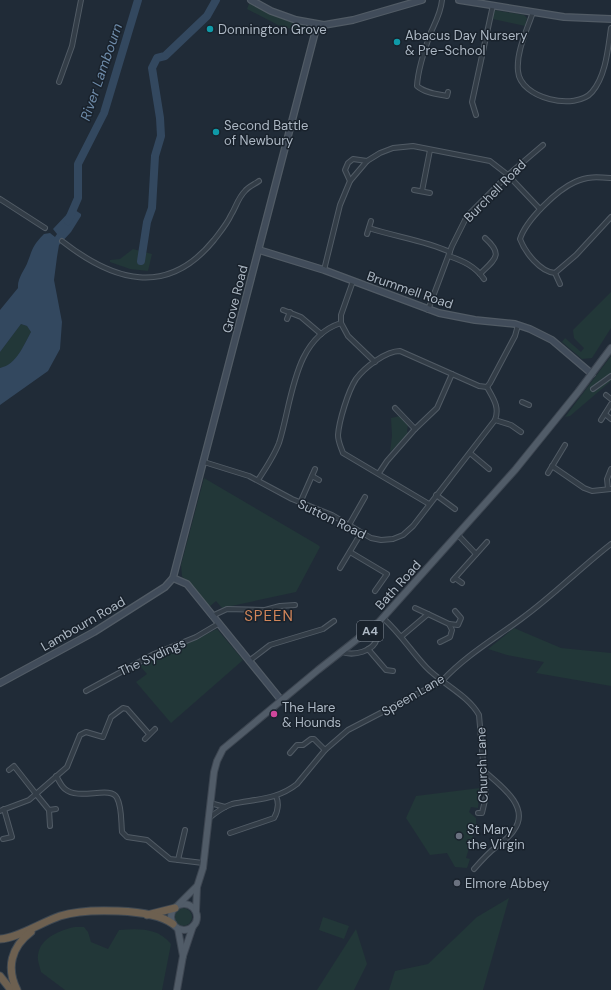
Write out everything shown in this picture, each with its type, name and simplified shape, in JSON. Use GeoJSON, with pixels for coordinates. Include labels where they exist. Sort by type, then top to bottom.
{"type":"FeatureCollection","features":[{"type":"Feature","properties":{"kind":"highway"},"geometry":{"type":"LineString","coordinates":[[147,915],[176,906]]}},
{"type":"Feature","properties":{"kind":"highway"},"geometry":{"type":"LineString","coordinates":[[0,938],[17,935],[61,916],[91,910],[147,915],[164,920],[176,926]]}},
{"type":"Feature","properties":{"kind":"highway"},"geometry":{"type":"LineString","coordinates":[[18,990],[11,972],[13,953],[20,940],[42,924]]}},
{"type":"Feature","properties":{"kind":"highway"},"geometry":{"type":"LineString","coordinates":[[0,976],[11,990]]}},
{"type":"Feature","properties":{"kind":"main road","name":"A4"},"geometry":{"type":"LineString","coordinates":[[592,374],[611,348]]}},
{"type":"Feature","properties":{"kind":"main road","name":"Bath Road"},"geometry":{"type":"LineString","coordinates":[[196,912],[197,887],[203,863],[215,765],[223,749],[281,700],[376,626],[534,448],[592,374]]}},
{"type":"Feature","properties":{"kind":"main road"},"geometry":{"type":"LineString","coordinates":[[183,956],[176,926],[171,914],[176,906],[197,887]]}},
{"type":"Feature","properties":{"kind":"main road"},"geometry":{"type":"LineString","coordinates":[[176,906],[188,904],[196,912],[197,919],[193,926],[183,956],[176,990]]}},
{"type":"Feature","properties":{"kind":"main road"},"geometry":{"type":"LineString","coordinates":[[176,926],[186,930],[193,926]]}},
{"type":"Feature","properties":{"kind":"street"},"geometry":{"type":"LineString","coordinates":[[59,82],[72,46],[81,0]]}},
{"type":"Feature","properties":{"kind":"street"},"geometry":{"type":"LineString","coordinates":[[251,0],[283,15],[317,25],[353,20],[422,0]]}},
{"type":"Feature","properties":{"kind":"street"},"geometry":{"type":"LineString","coordinates":[[417,86],[419,70],[431,34],[440,14],[442,0]]}},
{"type":"Feature","properties":{"kind":"street"},"geometry":{"type":"LineString","coordinates":[[459,0],[478,1],[564,17],[611,19]]}},
{"type":"Feature","properties":{"kind":"street"},"geometry":{"type":"LineString","coordinates":[[476,115],[472,102],[493,5]]}},
{"type":"Feature","properties":{"kind":"street"},"geometry":{"type":"LineString","coordinates":[[533,12],[519,58],[518,71],[521,82],[527,90],[537,95],[555,99],[571,102],[583,99],[592,92],[603,68],[611,28]]}},
{"type":"Feature","properties":{"kind":"street","name":"Grove Road"},"geometry":{"type":"LineString","coordinates":[[173,578],[317,25]]}},
{"type":"Feature","properties":{"kind":"street"},"geometry":{"type":"LineString","coordinates":[[412,88],[417,86]]}},
{"type":"Feature","properties":{"kind":"street"},"geometry":{"type":"LineString","coordinates":[[417,86],[426,91],[447,96],[448,92]]}},
{"type":"Feature","properties":{"kind":"street","name":"Burchell Road"},"geometry":{"type":"LineString","coordinates":[[428,310],[460,229],[467,216],[508,175],[543,145]]}},
{"type":"Feature","properties":{"kind":"street"},"geometry":{"type":"LineString","coordinates":[[324,270],[340,205],[350,181],[367,161],[380,153],[393,148],[414,146],[490,161],[508,175],[540,209]]}},
{"type":"Feature","properties":{"kind":"street"},"geometry":{"type":"LineString","coordinates":[[422,191],[430,150]]}},
{"type":"Feature","properties":{"kind":"street"},"geometry":{"type":"LineString","coordinates":[[350,181],[345,170],[348,163],[353,159],[367,161]]}},
{"type":"Feature","properties":{"kind":"street"},"geometry":{"type":"LineString","coordinates":[[611,178],[598,176],[575,181],[540,209],[522,233],[520,239],[532,258],[549,273],[555,273],[576,254],[611,217]]}},
{"type":"Feature","properties":{"kind":"street"},"geometry":{"type":"LineString","coordinates":[[62,241],[81,256],[118,273],[151,279],[170,275],[190,262],[213,241],[232,215],[237,202],[245,190],[259,181]]}},
{"type":"Feature","properties":{"kind":"street"},"geometry":{"type":"LineString","coordinates":[[414,190],[430,192]]}},
{"type":"Feature","properties":{"kind":"street"},"geometry":{"type":"LineString","coordinates":[[0,199],[45,228]]}},
{"type":"Feature","properties":{"kind":"street"},"geometry":{"type":"LineString","coordinates":[[367,234],[371,221]]}},
{"type":"Feature","properties":{"kind":"street"},"geometry":{"type":"LineString","coordinates":[[369,228],[389,235],[423,242],[450,254],[475,268],[484,279]]}},
{"type":"Feature","properties":{"kind":"street"},"geometry":{"type":"LineString","coordinates":[[480,274],[497,255],[495,246],[485,238]]}},
{"type":"Feature","properties":{"kind":"street","name":"Brummell Road"},"geometry":{"type":"LineString","coordinates":[[259,250],[324,270],[428,310],[462,318],[518,325],[535,330],[552,340],[592,374]]}},
{"type":"Feature","properties":{"kind":"street"},"geometry":{"type":"LineString","coordinates":[[555,273],[560,284]]}},
{"type":"Feature","properties":{"kind":"street"},"geometry":{"type":"LineString","coordinates":[[353,281],[341,315],[340,323],[348,336],[375,362]]}},
{"type":"Feature","properties":{"kind":"street"},"geometry":{"type":"LineString","coordinates":[[283,310],[304,319],[321,334]]}},
{"type":"Feature","properties":{"kind":"street"},"geometry":{"type":"LineString","coordinates":[[287,318],[290,312]]}},
{"type":"Feature","properties":{"kind":"street"},"geometry":{"type":"LineString","coordinates":[[258,480],[271,460],[281,436],[299,363],[304,354],[321,334],[332,326],[340,323]]}},
{"type":"Feature","properties":{"kind":"street"},"geometry":{"type":"LineString","coordinates":[[487,387],[510,346],[518,325]]}},
{"type":"Feature","properties":{"kind":"street"},"geometry":{"type":"LineString","coordinates":[[429,504],[344,453],[339,444],[338,435],[347,401],[356,379],[389,352],[400,351],[478,386],[487,387]]}},
{"type":"Feature","properties":{"kind":"street"},"geometry":{"type":"LineString","coordinates":[[379,473],[387,460],[415,429],[437,408],[452,374]]}},
{"type":"Feature","properties":{"kind":"street"},"geometry":{"type":"LineString","coordinates":[[593,389],[611,376]]}},
{"type":"Feature","properties":{"kind":"street"},"geometry":{"type":"LineString","coordinates":[[487,387],[496,404],[497,414],[495,420],[511,425],[521,432]]}},
{"type":"Feature","properties":{"kind":"street"},"geometry":{"type":"LineString","coordinates":[[606,395],[611,398]]}},
{"type":"Feature","properties":{"kind":"street"},"geometry":{"type":"LineString","coordinates":[[522,402],[530,405]]}},
{"type":"Feature","properties":{"kind":"street"},"geometry":{"type":"LineString","coordinates":[[601,420],[611,404]]}},
{"type":"Feature","properties":{"kind":"street"},"geometry":{"type":"LineString","coordinates":[[395,408],[415,429]]}},
{"type":"Feature","properties":{"kind":"street"},"geometry":{"type":"LineString","coordinates":[[605,414],[611,419]]}},
{"type":"Feature","properties":{"kind":"street","name":"Sutton Road"},"geometry":{"type":"LineString","coordinates":[[204,462],[234,470],[258,480],[300,503],[332,515],[361,533],[381,540],[399,537],[410,530],[495,420]]}},
{"type":"Feature","properties":{"kind":"street"},"geometry":{"type":"LineString","coordinates":[[281,436],[286,438]]}},
{"type":"Feature","properties":{"kind":"street"},"geometry":{"type":"LineString","coordinates":[[548,473],[564,451],[565,445]]}},
{"type":"Feature","properties":{"kind":"street"},"geometry":{"type":"LineString","coordinates":[[470,452],[489,469]]}},
{"type":"Feature","properties":{"kind":"street"},"geometry":{"type":"LineString","coordinates":[[552,466],[584,488],[592,491],[610,489],[607,478],[609,469]]}},
{"type":"Feature","properties":{"kind":"street"},"geometry":{"type":"LineString","coordinates":[[300,503],[315,469]]}},
{"type":"Feature","properties":{"kind":"street"},"geometry":{"type":"LineString","coordinates":[[312,476],[319,480]]}},
{"type":"Feature","properties":{"kind":"street"},"geometry":{"type":"LineString","coordinates":[[436,495],[455,509]]}},
{"type":"Feature","properties":{"kind":"street"},"geometry":{"type":"LineString","coordinates":[[349,525],[365,497]]}},
{"type":"Feature","properties":{"kind":"street"},"geometry":{"type":"LineString","coordinates":[[340,568],[361,533]]}},
{"type":"Feature","properties":{"kind":"street"},"geometry":{"type":"LineString","coordinates":[[458,535],[476,554]]}},
{"type":"Feature","properties":{"kind":"street"},"geometry":{"type":"LineString","coordinates":[[462,583],[454,579],[487,542]]}},
{"type":"Feature","properties":{"kind":"street","name":"Speen Lane"},"geometry":{"type":"LineString","coordinates":[[208,819],[225,807],[276,796],[296,784],[325,750],[348,730],[442,681],[459,664],[522,618],[611,544]]}},
{"type":"Feature","properties":{"kind":"street"},"geometry":{"type":"LineString","coordinates":[[350,552],[387,574],[375,591]]}},
{"type":"Feature","properties":{"kind":"street"},"geometry":{"type":"LineString","coordinates":[[173,578],[187,584],[281,700]]}},
{"type":"Feature","properties":{"kind":"street","name":"Lambourn Road"},"geometry":{"type":"LineString","coordinates":[[0,683],[94,632],[165,587],[173,578]]}},
{"type":"Feature","properties":{"kind":"street"},"geometry":{"type":"LineString","coordinates":[[212,616],[227,609],[265,610],[280,606],[295,605]]}},
{"type":"Feature","properties":{"kind":"street"},"geometry":{"type":"LineString","coordinates":[[415,608],[449,624],[458,625],[461,618],[455,611]]}},
{"type":"Feature","properties":{"kind":"street"},"geometry":{"type":"LineString","coordinates":[[402,636],[428,614]]}},
{"type":"Feature","properties":{"kind":"street","name":"Church Lane"},"geometry":{"type":"LineString","coordinates":[[383,618],[402,636],[427,668],[471,704],[479,715],[486,796],[482,813],[478,813]]}},
{"type":"Feature","properties":{"kind":"street"},"geometry":{"type":"LineString","coordinates":[[249,660],[274,643],[323,629],[334,621]]}},
{"type":"Feature","properties":{"kind":"street","name":"The Sydings"},"geometry":{"type":"LineString","coordinates":[[86,691],[154,654],[196,637],[218,624]]}},
{"type":"Feature","properties":{"kind":"street"},"geometry":{"type":"LineString","coordinates":[[440,642],[450,637],[452,630],[449,624]]}},
{"type":"Feature","properties":{"kind":"street"},"geometry":{"type":"LineString","coordinates":[[342,652],[348,654],[360,653],[368,649],[376,641],[378,636],[376,626]]}},
{"type":"Feature","properties":{"kind":"street"},"geometry":{"type":"LineString","coordinates":[[323,629],[327,633]]}},
{"type":"Feature","properties":{"kind":"street"},"geometry":{"type":"LineString","coordinates":[[368,649],[386,670],[393,671]]}},
{"type":"Feature","properties":{"kind":"street"},"geometry":{"type":"LineString","coordinates":[[12,837],[2,810],[29,800],[67,767],[80,735],[86,732],[103,737],[108,723],[119,710],[126,709],[150,734]]}},
{"type":"Feature","properties":{"kind":"street"},"geometry":{"type":"LineString","coordinates":[[145,739],[155,729]]}},
{"type":"Feature","properties":{"kind":"street"},"geometry":{"type":"LineString","coordinates":[[290,753],[297,745],[303,745],[311,739],[314,739],[325,750]]}},
{"type":"Feature","properties":{"kind":"street"},"geometry":{"type":"LineString","coordinates":[[9,770],[16,764],[48,810],[50,826]]}},
{"type":"Feature","properties":{"kind":"street"},"geometry":{"type":"LineString","coordinates":[[474,869],[483,858],[515,830],[518,820],[518,808],[513,799],[483,771]]}},
{"type":"Feature","properties":{"kind":"street"},"geometry":{"type":"LineString","coordinates":[[56,776],[65,789],[70,791],[85,795],[109,791],[114,794],[118,799],[122,832],[127,837],[147,840],[170,859],[203,863]]}},
{"type":"Feature","properties":{"kind":"street"},"geometry":{"type":"LineString","coordinates":[[230,833],[276,819],[278,807],[276,796]]}},
{"type":"Feature","properties":{"kind":"street","name":"Speen Lane"},"geometry":{"type":"LineString","coordinates":[[210,803],[225,807]]}},
{"type":"Feature","properties":{"kind":"street"},"geometry":{"type":"LineString","coordinates":[[48,810],[56,809]]}},
{"type":"Feature","properties":{"kind":"street"},"geometry":{"type":"LineString","coordinates":[[178,860],[186,830]]}},
{"type":"Feature","properties":{"kind":"street"},"geometry":{"type":"LineString","coordinates":[[3,840],[18,836]]}},
{"type":"Feature","properties":{"kind":"green space"},"geometry":{"type":"Polygon","coordinates":[[[252,3],[278,16],[309,27],[311,30],[308,34],[278,25],[247,9],[249,4],[252,3]]]}},
{"type":"Feature","properties":{"kind":"green space"},"geometry":{"type":"Polygon","coordinates":[[[494,10],[524,15],[527,18],[525,26],[493,19],[494,10]]]}},
{"type":"Feature","properties":{"kind":"green space"},"geometry":{"type":"Polygon","coordinates":[[[133,249],[152,254],[148,271],[130,269],[110,262],[110,260],[120,259],[133,249]]]}},
{"type":"Feature","properties":{"kind":"green space"},"geometry":{"type":"Polygon","coordinates":[[[611,292],[611,328],[592,358],[582,359],[562,342],[565,338],[581,352],[584,348],[574,338],[573,330],[611,292]]]}},
{"type":"Feature","properties":{"kind":"green space"},"geometry":{"type":"Polygon","coordinates":[[[21,324],[27,326],[31,332],[15,359],[6,366],[0,368],[0,352],[21,324]]]}},
{"type":"Feature","properties":{"kind":"green space"},"geometry":{"type":"Polygon","coordinates":[[[611,356],[611,381],[570,416],[565,417],[611,356]]]}},
{"type":"Feature","properties":{"kind":"green space"},"geometry":{"type":"Polygon","coordinates":[[[400,416],[408,424],[407,432],[409,434],[390,452],[392,436],[391,418],[400,416]]]}},
{"type":"Feature","properties":{"kind":"green space"},"geometry":{"type":"Polygon","coordinates":[[[204,478],[320,547],[296,592],[222,608],[216,601],[208,608],[182,576],[181,565],[204,478]]]}},
{"type":"Feature","properties":{"kind":"green space"},"geometry":{"type":"Polygon","coordinates":[[[514,628],[561,648],[611,653],[611,686],[536,673],[544,662],[507,655],[488,649],[514,628]]]}},
{"type":"Feature","properties":{"kind":"green space"},"geometry":{"type":"Polygon","coordinates":[[[217,629],[243,660],[171,723],[136,682],[147,674],[140,666],[217,629]]]}},
{"type":"Feature","properties":{"kind":"green space"},"geometry":{"type":"Polygon","coordinates":[[[480,788],[478,808],[471,807],[469,812],[476,818],[476,826],[466,858],[470,859],[467,868],[455,867],[447,853],[430,855],[406,818],[416,796],[480,788]]]}},
{"type":"Feature","properties":{"kind":"green space"},"geometry":{"type":"Polygon","coordinates":[[[509,898],[483,990],[389,990],[395,971],[428,964],[477,917],[509,898]]]}},
{"type":"Feature","properties":{"kind":"green space"},"geometry":{"type":"Polygon","coordinates":[[[183,908],[189,911],[192,917],[189,923],[183,926],[177,923],[174,917],[177,911],[183,908]]]}},
{"type":"Feature","properties":{"kind":"green space"},"geometry":{"type":"Polygon","coordinates":[[[323,917],[349,926],[344,939],[319,930],[323,917]]]}},
{"type":"Feature","properties":{"kind":"green space"},"geometry":{"type":"Polygon","coordinates":[[[75,927],[84,927],[88,932],[91,942],[108,949],[119,930],[147,930],[160,934],[166,938],[171,944],[162,990],[65,990],[41,972],[38,955],[47,939],[63,930],[75,927]]]}},
{"type":"Feature","properties":{"kind":"green space"},"geometry":{"type":"Polygon","coordinates":[[[356,929],[367,964],[354,990],[317,990],[356,929]]]}},
{"type":"Feature","properties":{"kind":"water"},"geometry":{"type":"Polygon","coordinates":[[[75,210],[81,214],[81,216],[71,232],[59,245],[54,280],[62,322],[60,349],[48,371],[0,405],[0,368],[11,363],[15,359],[31,332],[27,326],[21,324],[0,352],[0,310],[18,288],[20,277],[38,241],[44,234],[50,233],[55,237],[57,234],[53,229],[69,212],[75,210]]]}},
{"type":"Feature","properties":{"kind":"waterway","name":"River Lambourn"},"geometry":{"type":"LineString","coordinates":[[68,221],[78,198],[78,164],[104,113],[138,0]]}},
{"type":"Feature","properties":{"kind":"waterway"},"geometry":{"type":"LineString","coordinates":[[141,261],[147,222],[152,208],[155,156],[161,136],[160,118],[152,68],[157,58],[165,56],[207,16],[216,0]]}},
{"type":"Feature","properties":{"kind":"place","name":"Donnington Grove"},"geometry":{"type":"Point","coordinates":[210,29]}},
{"type":"Feature","properties":{"kind":"place","name":"Abacus Day Nursery & Pre-School"},"geometry":{"type":"Point","coordinates":[397,42]}},
{"type":"Feature","properties":{"kind":"place","name":"Second Battle of Newbury"},"geometry":{"type":"Point","coordinates":[216,132]}},
{"type":"Feature","properties":{"kind":"place","name":"The Hare & Hounds"},"geometry":{"type":"Point","coordinates":[274,714]}},
{"type":"Feature","properties":{"kind":"place","name":"St Mary the Virgin"},"geometry":{"type":"Point","coordinates":[459,836]}},
{"type":"Feature","properties":{"kind":"place","name":"Elmore Abbey"},"geometry":{"type":"Point","coordinates":[457,883]}},
{"type":"Feature","properties":{"kind":"district","name":"SPEEN"},"geometry":{"type":"Point","coordinates":[269,616]}}]}
